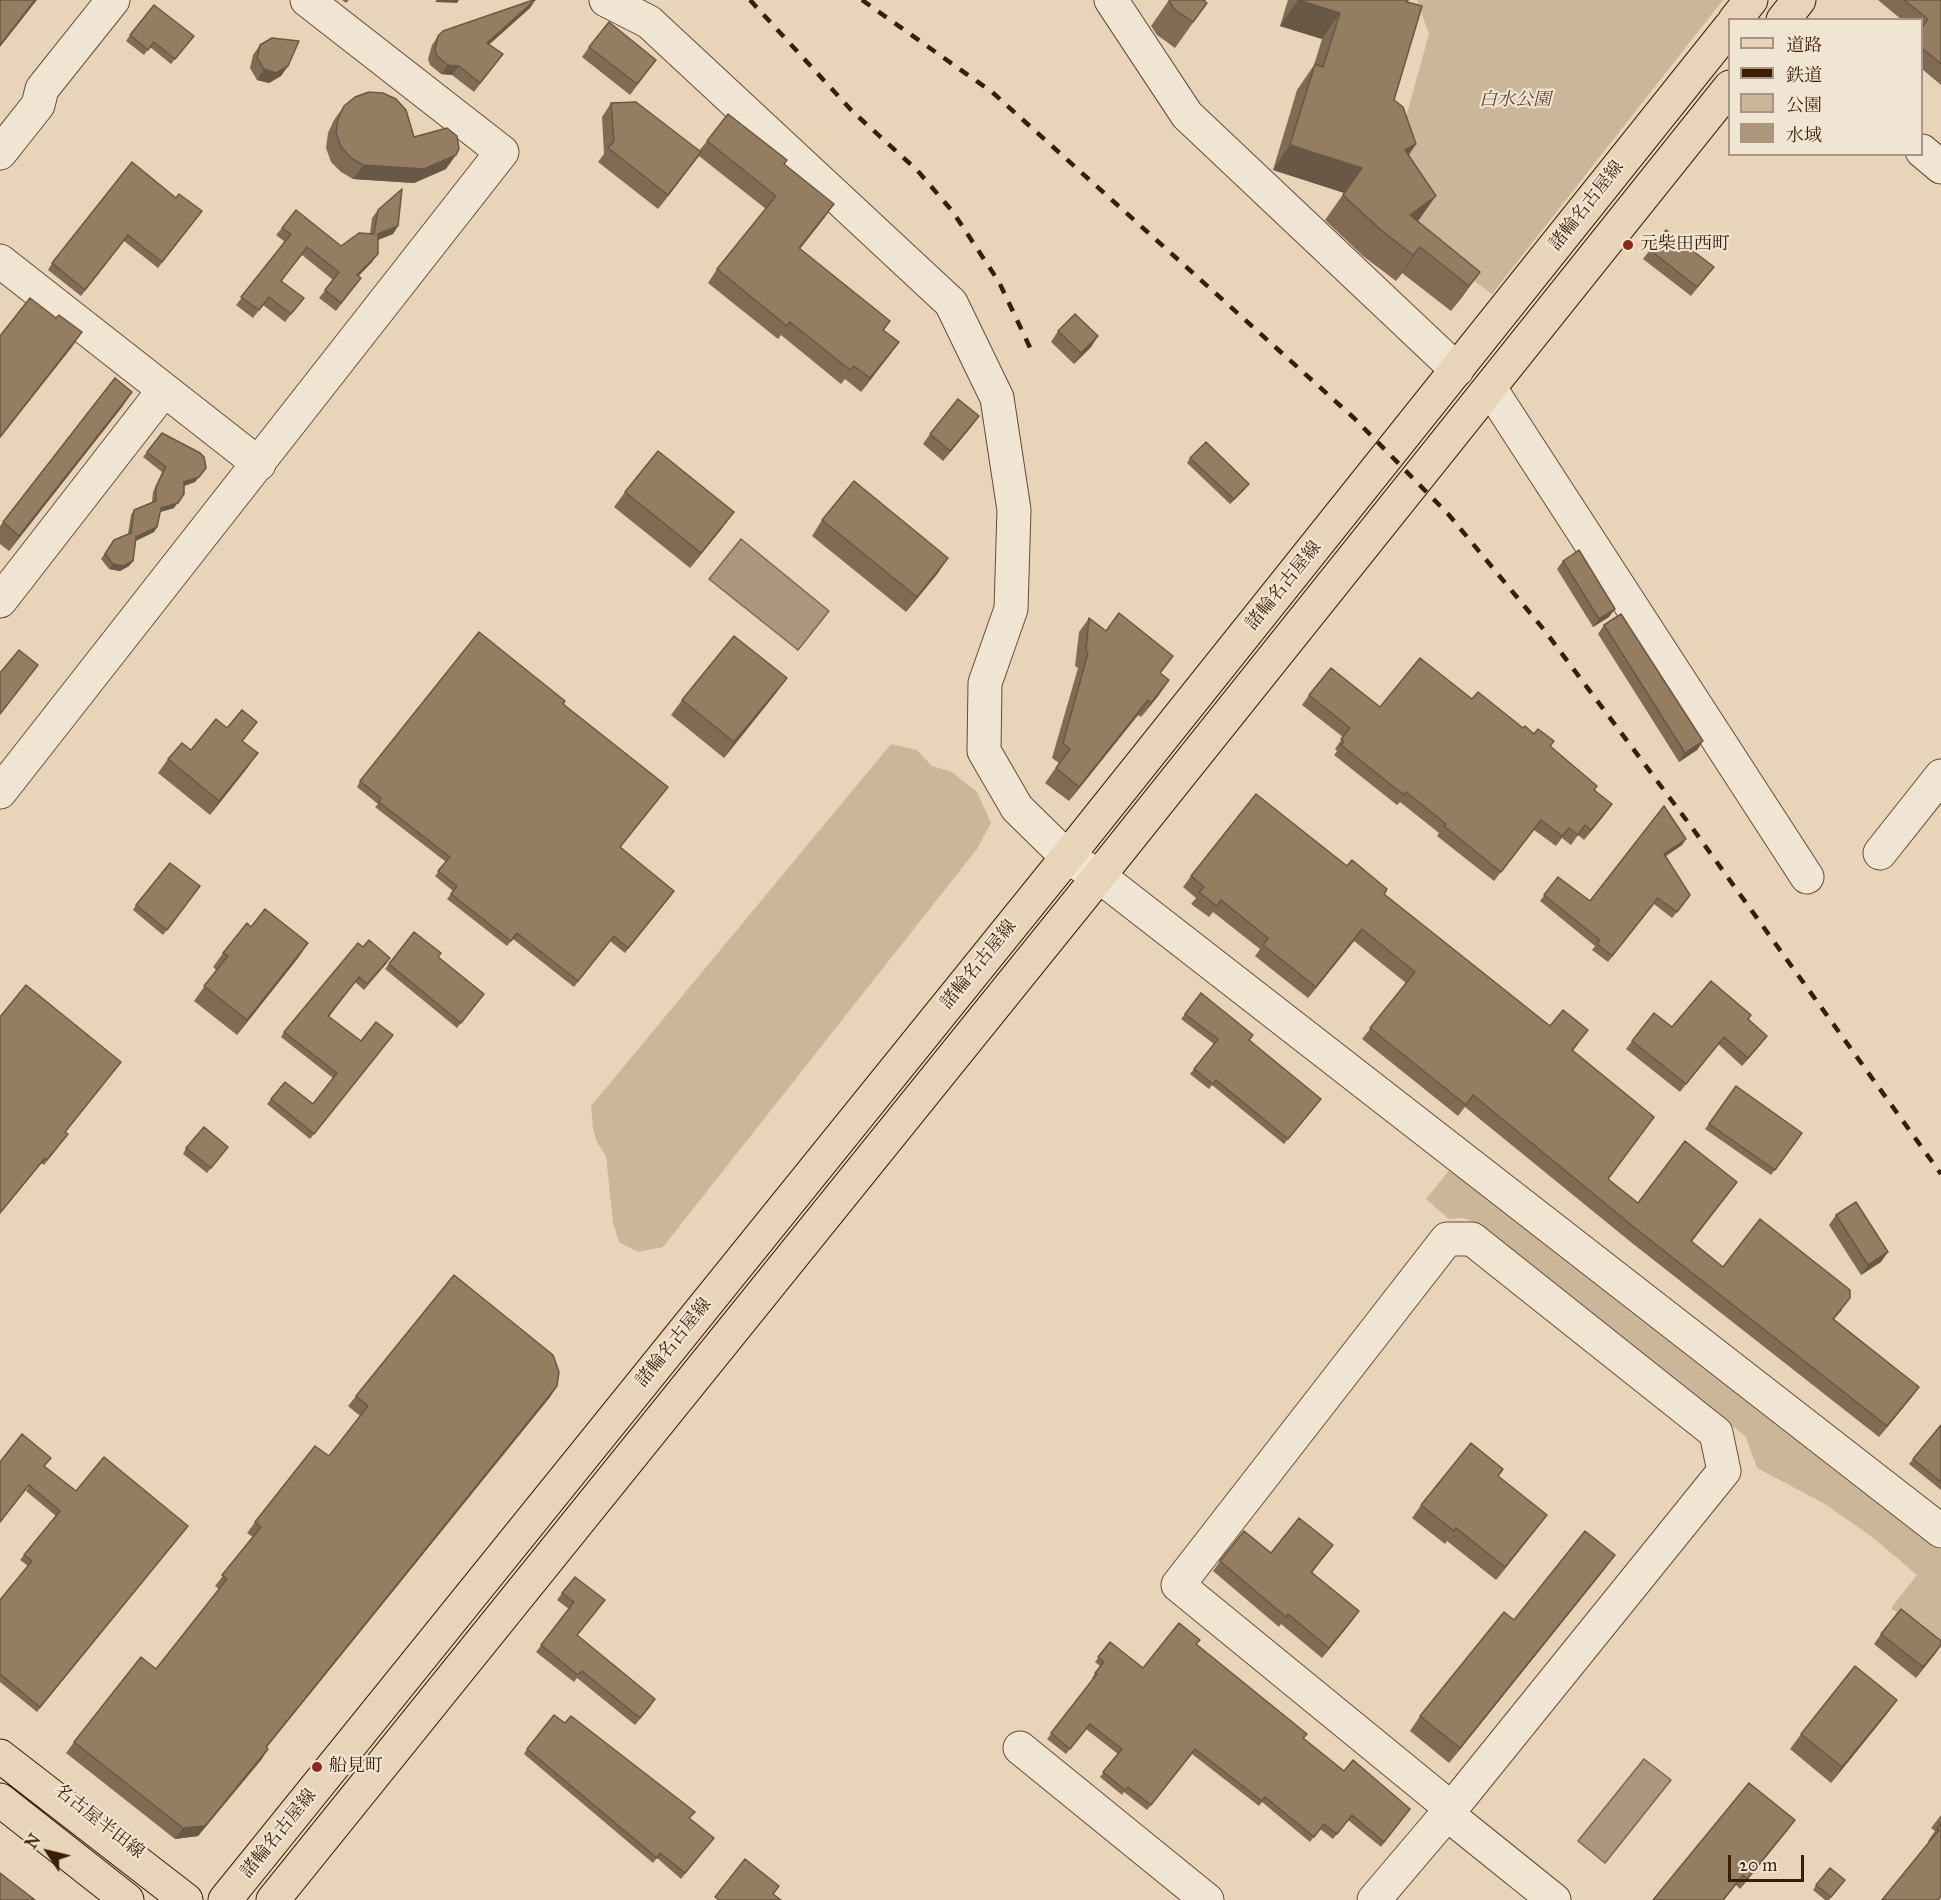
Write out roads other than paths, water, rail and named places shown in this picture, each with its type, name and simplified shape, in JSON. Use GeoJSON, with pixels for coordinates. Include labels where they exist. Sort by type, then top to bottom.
{"type":"FeatureCollection","features":[{"type":"Feature","properties":{"kind":"main road"},"geometry":{"type":"LineString","coordinates":[[1737,18],[1751,0]]}},
{"type":"Feature","properties":{"kind":"main road"},"geometry":{"type":"LineString","coordinates":[[1784,18],[1798,0]]}},
{"type":"Feature","properties":{"kind":"main road","name":"諸輪名古屋線"},"geometry":{"type":"LineString","coordinates":[[225,1900],[1067,857],[1728,30]]}},
{"type":"Feature","properties":{"kind":"main road","name":"諸輪名古屋線"},"geometry":{"type":"LineString","coordinates":[[273,1900],[1099,876],[1728,90]]}},
{"type":"Feature","properties":{"kind":"main road","name":"名古屋半田線"},"geometry":{"type":"LineString","coordinates":[[0,1744],[198,1900]]}},
{"type":"Feature","properties":{"kind":"main road"},"geometry":{"type":"LineString","coordinates":[[0,1756],[186,1900]]}},
{"type":"Feature","properties":{"kind":"main road"},"geometry":{"type":"LineString","coordinates":[[0,1800],[128,1900]]}},
{"type":"Feature","properties":{"kind":"main road"},"geometry":{"type":"LineString","coordinates":[[0,1815],[110,1900]]}},
{"type":"Feature","properties":{"kind":"street"},"geometry":{"type":"LineString","coordinates":[[0,153],[38,105],[42,89],[112,0]]}},
{"type":"Feature","properties":{"kind":"street"},"geometry":{"type":"LineString","coordinates":[[0,792],[502,152],[307,0]]}},
{"type":"Feature","properties":{"kind":"street"},"geometry":{"type":"LineString","coordinates":[[606,0],[649,22],[951,303],[997,398],[1014,510],[1011,609],[985,683],[984,751],[1017,808],[1067,857],[1099,876],[1941,1531]]}},
{"type":"Feature","properties":{"kind":"street"},"geometry":{"type":"LineString","coordinates":[[1124,6],[1187,115],[1456,370]]}},
{"type":"Feature","properties":{"kind":"street"},"geometry":{"type":"LineString","coordinates":[[1923,152],[1941,167]]}},
{"type":"Feature","properties":{"kind":"street"},"geometry":{"type":"LineString","coordinates":[[0,261],[259,464]]}},
{"type":"Feature","properties":{"kind":"street"},"geometry":{"type":"LineString","coordinates":[[1490,388],[1807,877]]}},
{"type":"Feature","properties":{"kind":"street"},"geometry":{"type":"LineString","coordinates":[[0,601],[164,390]]}},
{"type":"Feature","properties":{"kind":"street"},"geometry":{"type":"LineString","coordinates":[[1880,853],[1941,776]]}},
{"type":"Feature","properties":{"kind":"street"},"geometry":{"type":"LineString","coordinates":[[1374,1900],[1450,1812],[1724,1471],[1716,1433],[1473,1239],[1447,1239],[1178,1585],[1450,1812],[1554,1900]]}},
{"type":"Feature","properties":{"kind":"street"},"geometry":{"type":"LineString","coordinates":[[1020,1748],[1207,1900]]}},
{"type":"Feature","properties":{"kind":"water"},"geometry":{"type":"Polygon","coordinates":[[[741,539],[829,611],[798,650],[709,579],[741,539]]]}},
{"type":"Feature","properties":{"kind":"water"},"geometry":{"type":"Polygon","coordinates":[[[1644,1759],[1671,1780],[1605,1863],[1578,1841],[1644,1759]]]}},
{"type":"Feature","properties":{"kind":"railway"},"geometry":{"type":"LineString","coordinates":[[750,0],[853,112],[917,170],[953,212],[999,282],[1034,356]]}},
{"type":"Feature","properties":{"kind":"railway"},"geometry":{"type":"LineString","coordinates":[[862,0],[992,92],[1354,418],[1449,515],[1545,631],[1693,829],[1941,1174]]}},
{"type":"Feature","properties":{"kind":"place","name":"元柴田西町"},"geometry":{"type":"Point","coordinates":[1628,245]}},
{"type":"Feature","properties":{"kind":"place","name":"船見町"},"geometry":{"type":"Point","coordinates":[317,1767]}},
{"type":"Feature","properties":{"kind":"park label","name":"白水公園"},"geometry":{"type":"Point","coordinates":[1515,101]}}]}
